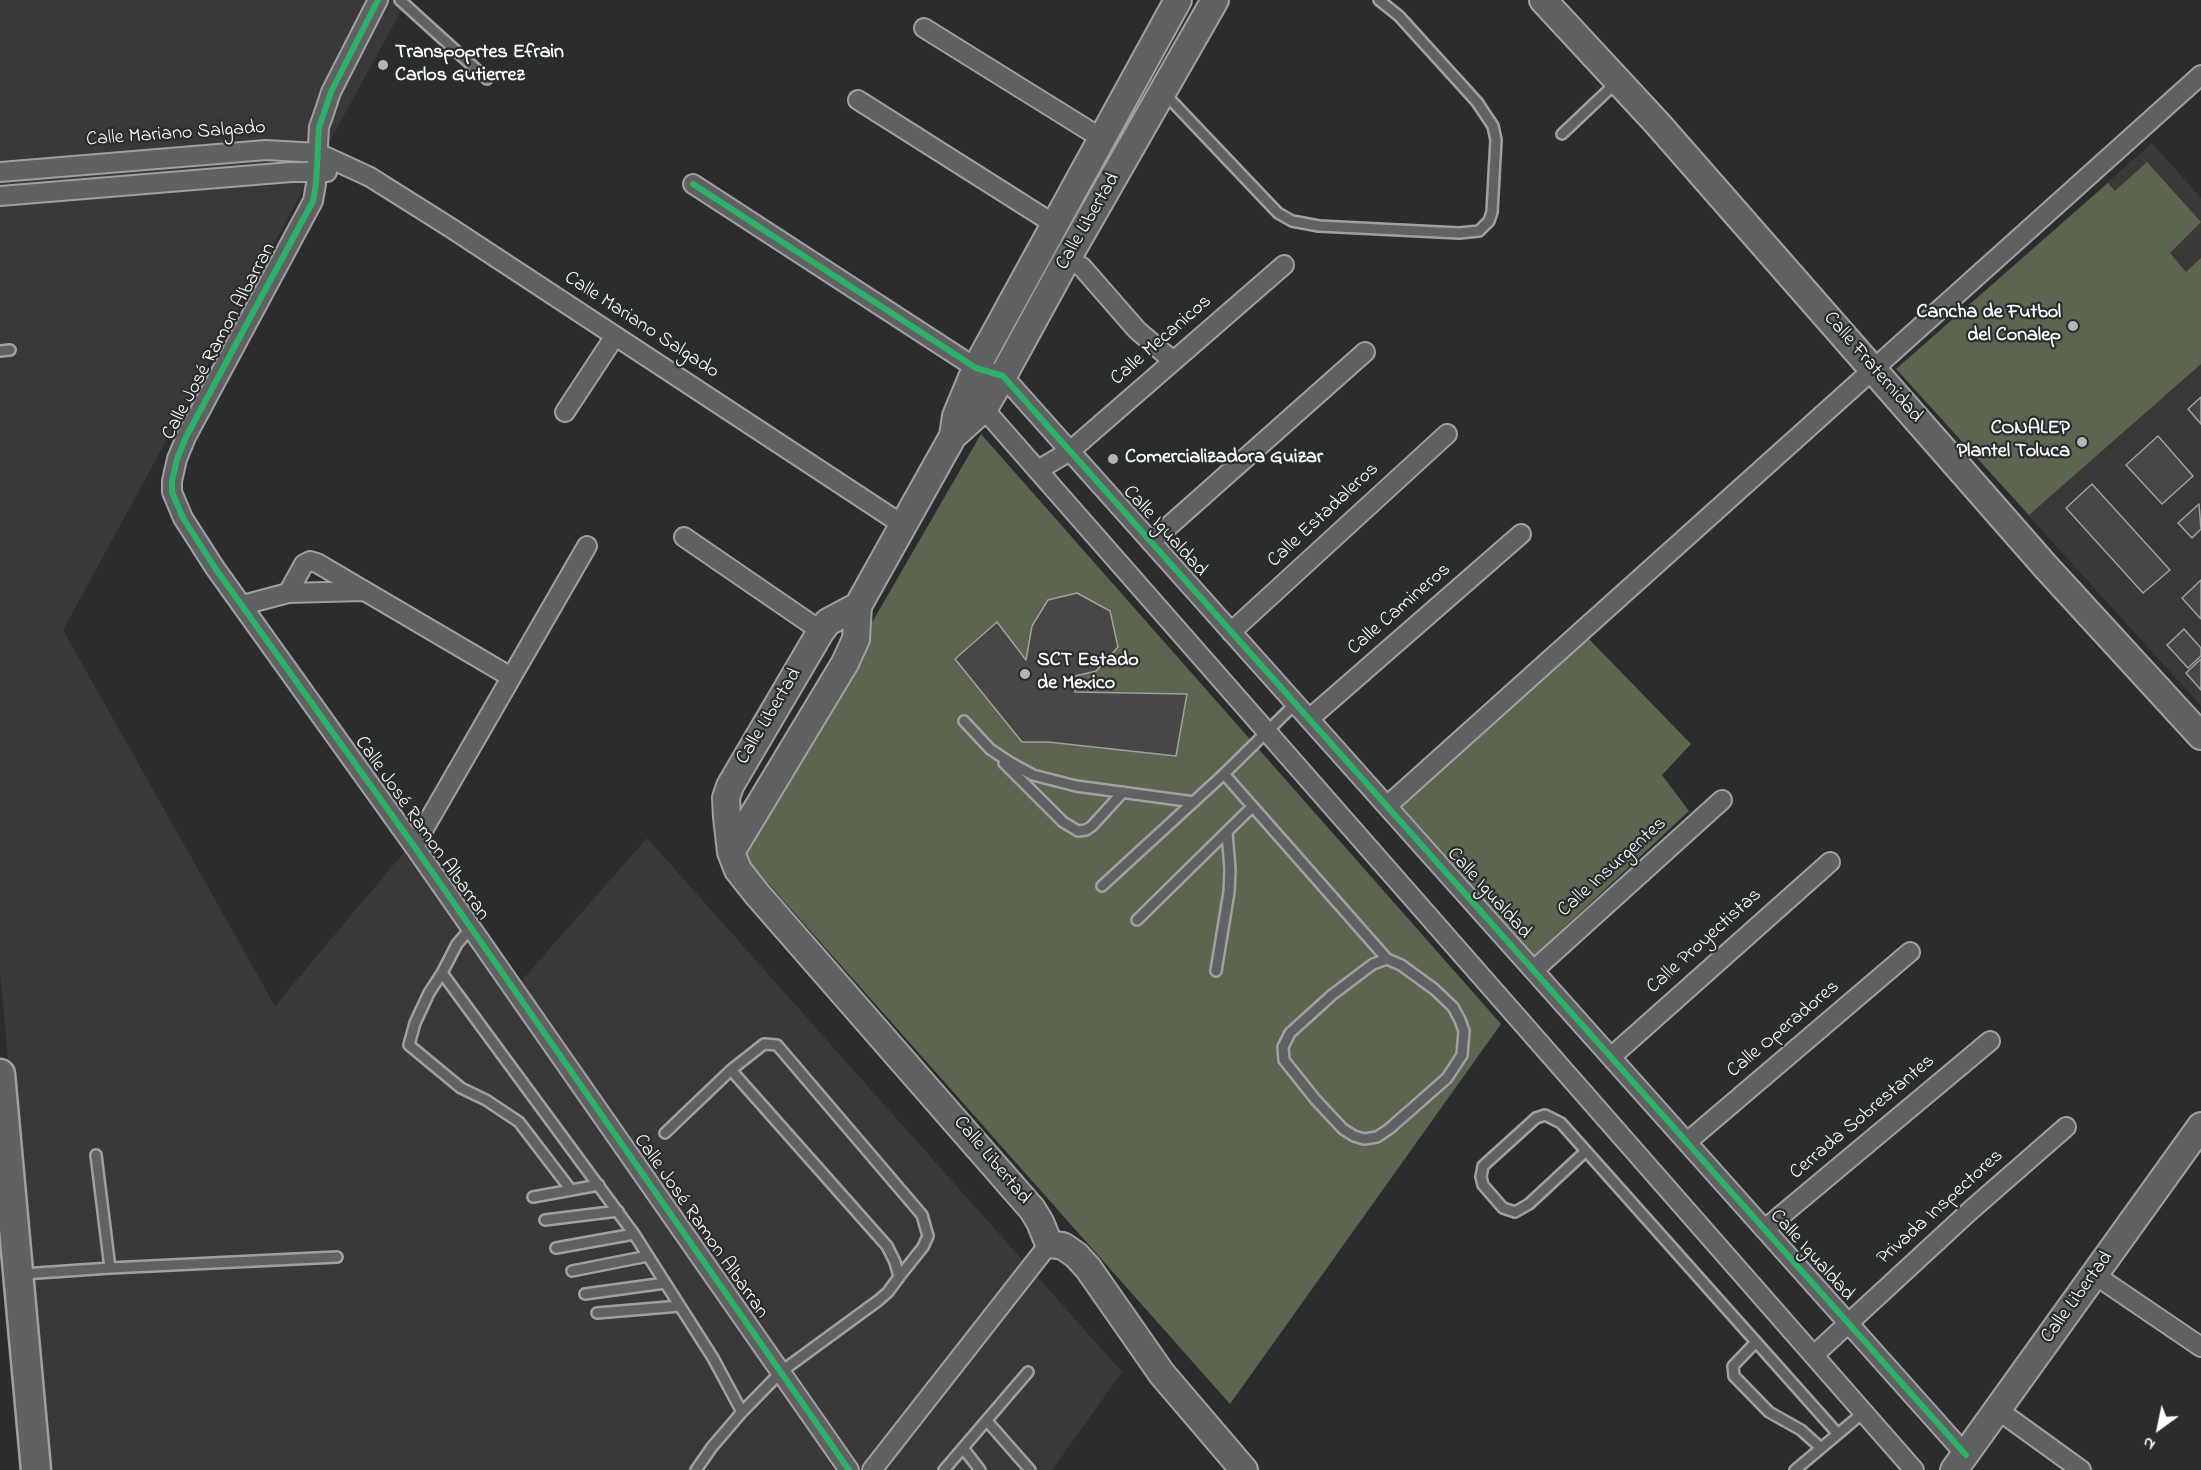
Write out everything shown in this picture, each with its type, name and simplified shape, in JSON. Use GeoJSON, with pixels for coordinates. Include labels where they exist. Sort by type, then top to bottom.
{"type":"FeatureCollection","features":[{"type":"Feature","properties":{"kind":"main road","name":"Calle Libertad"},"geometry":{"type":"LineString","coordinates":[[731,852],[845,663],[856,639],[858,606],[952,435],[956,416],[971,378],[1178,0]]}},
{"type":"Feature","properties":{"kind":"main road","name":"Calle Libertad"},"geometry":{"type":"LineString","coordinates":[[952,435],[984,408],[1215,0]]}},
{"type":"Feature","properties":{"kind":"main road","name":"Calle Fraternidad"},"geometry":{"type":"LineString","coordinates":[[1543,0],[1657,123],[2046,567],[2201,736]]}},
{"type":"Feature","properties":{"kind":"main road","name":"Calle Libertad"},"geometry":{"type":"LineString","coordinates":[[858,606],[828,622],[730,786],[726,798],[731,852],[738,870],[747,882],[1032,1209],[1049,1244]]}},
{"type":"Feature","properties":{"kind":"main road"},"geometry":{"type":"LineString","coordinates":[[0,1074],[36,1470]]}},
{"type":"Feature","properties":{"kind":"main road","name":"Calle Libertad"},"geometry":{"type":"LineString","coordinates":[[1960,1462],[2201,1126]]}},
{"type":"Feature","properties":{"kind":"main road"},"geometry":{"type":"LineString","coordinates":[[1049,1244],[1063,1246],[1076,1255],[1088,1268],[1162,1374],[1244,1470]]}},
{"type":"Feature","properties":{"kind":"street","name":"Calle José Ramon Albarran"},"geometry":{"type":"LineString","coordinates":[[378,0],[332,92],[319,127],[315,192],[309,208],[186,437],[177,459],[172,492],[183,518],[215,568],[414,846],[849,1470]]}},
{"type":"Feature","properties":{"kind":"street"},"geometry":{"type":"LineString","coordinates":[[924,28],[1101,138]]}},
{"type":"Feature","properties":{"kind":"street"},"geometry":{"type":"LineString","coordinates":[[1387,806],[2201,75]]}},
{"type":"Feature","properties":{"kind":"street"},"geometry":{"type":"LineString","coordinates":[[858,100],[1054,224]]}},
{"type":"Feature","properties":{"kind":"street","name":"Calle Mariano Salgado"},"geometry":{"type":"LineString","coordinates":[[0,172],[266,150],[352,168],[451,228],[903,525]]}},
{"type":"Feature","properties":{"kind":"street","name":"Calle Mariano Salgado"},"geometry":{"type":"LineString","coordinates":[[0,196],[291,172],[318,162]]}},
{"type":"Feature","properties":{"kind":"street"},"geometry":{"type":"LineString","coordinates":[[693,184],[971,378],[984,408],[1914,1470]]}},
{"type":"Feature","properties":{"kind":"street"},"geometry":{"type":"LineString","coordinates":[[1067,259],[1082,267],[1137,330],[1173,361]]}},
{"type":"Feature","properties":{"kind":"street","name":"Calle Mecanicos"},"geometry":{"type":"LineString","coordinates":[[1038,470],[1070,451],[1284,265]]}},
{"type":"Feature","properties":{"kind":"street"},"geometry":{"type":"LineString","coordinates":[[565,412],[615,336]]}},
{"type":"Feature","properties":{"kind":"street"},"geometry":{"type":"LineString","coordinates":[[1151,542],[1365,352]]}},
{"type":"Feature","properties":{"kind":"street"},"geometry":{"type":"LineString","coordinates":[[971,378],[1003,376]]}},
{"type":"Feature","properties":{"kind":"street","name":"Calle Igualdad"},"geometry":{"type":"LineString","coordinates":[[1003,376],[1848,1323],[1960,1462]]}},
{"type":"Feature","properties":{"kind":"street","name":"Calle Estadaleros"},"geometry":{"type":"LineString","coordinates":[[1231,632],[1447,434]]}},
{"type":"Feature","properties":{"kind":"street","name":"Calle Camineros"},"geometry":{"type":"LineString","coordinates":[[1309,719],[1521,534]]}},
{"type":"Feature","properties":{"kind":"street"},"geometry":{"type":"LineString","coordinates":[[684,537],[821,632]]}},
{"type":"Feature","properties":{"kind":"street"},"geometry":{"type":"LineString","coordinates":[[414,846],[587,546]]}},
{"type":"Feature","properties":{"kind":"street"},"geometry":{"type":"LineString","coordinates":[[288,593],[304,564],[310,561],[317,563],[511,676]]}},
{"type":"Feature","properties":{"kind":"street"},"geometry":{"type":"LineString","coordinates":[[243,605],[288,593],[363,591]]}},
{"type":"Feature","properties":{"kind":"street","name":"Calle Insurgentes"},"geometry":{"type":"LineString","coordinates":[[1534,970],[1722,800]]}},
{"type":"Feature","properties":{"kind":"street","name":"Calle Proyectistas"},"geometry":{"type":"LineString","coordinates":[[1611,1057],[1830,862]]}},
{"type":"Feature","properties":{"kind":"street","name":"Calle Operadores"},"geometry":{"type":"LineString","coordinates":[[1687,1142],[1910,952]]}},
{"type":"Feature","properties":{"kind":"street","name":"Cerrada Sobrestantes"},"geometry":{"type":"LineString","coordinates":[[1765,1229],[1989,1041]]}},
{"type":"Feature","properties":{"kind":"street","name":"Privada Inspectores"},"geometry":{"type":"LineString","coordinates":[[1814,1355],[1971,1210],[2066,1127]]}},
{"type":"Feature","properties":{"kind":"street"},"geometry":{"type":"LineString","coordinates":[[872,1470],[1049,1244]]}},
{"type":"Feature","properties":{"kind":"street"},"geometry":{"type":"LineString","coordinates":[[2095,1275],[2201,1347]]}},
{"type":"Feature","properties":{"kind":"street"},"geometry":{"type":"LineString","coordinates":[[1998,1410],[2081,1470]]}},
{"type":"Feature","properties":{"kind":"lane"},"geometry":{"type":"LineString","coordinates":[[400,0],[487,79]]}},
{"type":"Feature","properties":{"kind":"lane"},"geometry":{"type":"LineString","coordinates":[[1163,92],[1278,213],[1292,221],[1320,226],[1459,233],[1479,231],[1489,221],[1492,212],[1496,140],[1493,126],[1477,102],[1399,16],[1379,0]]}},
{"type":"Feature","properties":{"kind":"lane"},"geometry":{"type":"LineString","coordinates":[[1562,134],[1618,82]]}},
{"type":"Feature","properties":{"kind":"lane"},"geometry":{"type":"LineString","coordinates":[[1102,886],[1224,774],[1295,704]]}},
{"type":"Feature","properties":{"kind":"lane"},"geometry":{"type":"LineString","coordinates":[[964,721],[1063,822],[1078,831],[1092,826],[1123,792]]}},
{"type":"Feature","properties":{"kind":"lane"},"geometry":{"type":"LineString","coordinates":[[990,748],[1033,775],[1076,786],[1194,802]]}},
{"type":"Feature","properties":{"kind":"lane"},"geometry":{"type":"LineString","coordinates":[[1224,774],[1387,959],[1434,989],[1453,1007],[1460,1020],[1464,1031],[1462,1055],[1448,1078],[1389,1129],[1377,1137],[1364,1139],[1343,1129],[1315,1099],[1284,1060],[1283,1047],[1290,1033],[1332,995],[1367,968],[1387,959]]}},
{"type":"Feature","properties":{"kind":"lane"},"geometry":{"type":"LineString","coordinates":[[1137,920],[1252,807]]}},
{"type":"Feature","properties":{"kind":"lane"},"geometry":{"type":"LineString","coordinates":[[1216,971],[1228,900],[1230,869],[1227,833]]}},
{"type":"Feature","properties":{"kind":"lane"},"geometry":{"type":"LineString","coordinates":[[471,928],[457,944],[429,993],[415,1023],[410,1045],[461,1088],[519,1122],[571,1190]]}},
{"type":"Feature","properties":{"kind":"lane"},"geometry":{"type":"LineString","coordinates":[[442,973],[634,1234],[713,1358],[742,1412]]}},
{"type":"Feature","properties":{"kind":"lane"},"geometry":{"type":"LineString","coordinates":[[664,1133],[731,1070],[764,1044],[777,1045],[922,1215],[928,1236],[923,1247],[888,1292],[782,1371],[742,1412],[696,1470]]}},
{"type":"Feature","properties":{"kind":"lane"},"geometry":{"type":"LineString","coordinates":[[731,1070],[887,1246],[899,1277]]}},
{"type":"Feature","properties":{"kind":"lane"},"geometry":{"type":"LineString","coordinates":[[1586,1151],[1529,1204],[1515,1212],[1503,1208],[1483,1185],[1481,1178],[1483,1166],[1541,1116],[1550,1117],[1561,1123],[1586,1151],[1838,1434]]}},
{"type":"Feature","properties":{"kind":"lane"},"geometry":{"type":"LineString","coordinates":[[96,1155],[110,1268]]}},
{"type":"Feature","properties":{"kind":"lane"},"geometry":{"type":"LineString","coordinates":[[532,1197],[599,1185]]}},
{"type":"Feature","properties":{"kind":"lane"},"geometry":{"type":"LineString","coordinates":[[545,1220],[618,1211]]}},
{"type":"Feature","properties":{"kind":"lane"},"geometry":{"type":"LineString","coordinates":[[556,1248],[634,1234]]}},
{"type":"Feature","properties":{"kind":"lane"},"geometry":{"type":"LineString","coordinates":[[572,1271],[648,1256]]}},
{"type":"Feature","properties":{"kind":"lane"},"geometry":{"type":"LineString","coordinates":[[17,1274],[337,1257]]}},
{"type":"Feature","properties":{"kind":"lane"},"geometry":{"type":"LineString","coordinates":[[585,1294],[665,1282]]}},
{"type":"Feature","properties":{"kind":"lane"},"geometry":{"type":"LineString","coordinates":[[597,1313],[680,1306]]}},
{"type":"Feature","properties":{"kind":"lane"},"geometry":{"type":"LineString","coordinates":[[1756,1342],[1733,1366],[1734,1376],[1769,1412],[1801,1430],[1821,1448]]}},
{"type":"Feature","properties":{"kind":"lane"},"geometry":{"type":"LineString","coordinates":[[944,1470],[1028,1372]]}},
{"type":"Feature","properties":{"kind":"lane"},"geometry":{"type":"LineString","coordinates":[[1800,1468],[1864,1412]]}},
{"type":"Feature","properties":{"kind":"lane"},"geometry":{"type":"LineString","coordinates":[[987,1421],[1030,1470]]}},
{"type":"Feature","properties":{"kind":"lane"},"geometry":{"type":"LineString","coordinates":[[963,1448],[980,1470]]}},
{"type":"Feature","properties":{"kind":"shaded area"},"geometry":{"type":"Polygon","coordinates":[[[0,0],[407,0],[63,630],[275,1006],[405,851],[509,995],[647,838],[1122,1372],[1052,1470],[45,1470],[0,971],[0,0]]]}},
{"type":"Feature","properties":{"kind":"shaded area","name":"CONALEP Plantel Toluca"},"geometry":{"type":"Polygon","coordinates":[[[2152,143],[2201,198],[2201,706],[1896,369],[2152,143]]]}},
{"type":"Feature","properties":{"kind":"green space","name":"Cancha de Futbol del Conalep"},"geometry":{"type":"Polygon","coordinates":[[[2147,162],[2201,222],[2170,253],[2186,272],[2201,258],[2201,364],[2029,515],[1896,369],[2108,183],[2115,191],[2147,162]]]}},
{"type":"Feature","properties":{"kind":"green space"},"geometry":{"type":"Polygon","coordinates":[[[981,434],[1501,1024],[1230,1404],[743,855],[856,650],[981,434]]]}},
{"type":"Feature","properties":{"kind":"green space"},"geometry":{"type":"Polygon","coordinates":[[[1589,639],[1691,744],[1662,775],[1689,811],[1527,962],[1389,808],[1589,639]]]}},
{"type":"Feature","properties":{"kind":"building"},"geometry":{"type":"Polygon","coordinates":[[[2201,397],[2201,424],[2188,409],[2201,397]]]}},
{"type":"Feature","properties":{"kind":"building"},"geometry":{"type":"Polygon","coordinates":[[[2158,436],[2193,476],[2162,504],[2126,465],[2158,436]]]}},
{"type":"Feature","properties":{"kind":"building"},"geometry":{"type":"Polygon","coordinates":[[[2092,484],[2170,570],[2143,593],[2066,508],[2092,484]]]}},
{"type":"Feature","properties":{"kind":"building"},"geometry":{"type":"Polygon","coordinates":[[[2199,504],[2201,529],[2192,538],[2178,523],[2199,504]]]}},
{"type":"Feature","properties":{"kind":"building"},"geometry":{"type":"Polygon","coordinates":[[[2201,580],[2201,619],[2182,598],[2201,580]]]}},
{"type":"Feature","properties":{"kind":"building","name":"SCT Estado de Mexico"},"geometry":{"type":"Polygon","coordinates":[[[1077,593],[1110,611],[1118,647],[1096,671],[1071,677],[1075,692],[1187,694],[1176,756],[1048,742],[1022,742],[955,659],[997,622],[1026,660],[1032,626],[1048,600],[1077,593]]]}},
{"type":"Feature","properties":{"kind":"building"},"geometry":{"type":"Polygon","coordinates":[[[2184,629],[2201,648],[2201,656],[2188,668],[2167,645],[2184,629]]]}},
{"type":"Feature","properties":{"kind":"building"},"geometry":{"type":"Polygon","coordinates":[[[2201,659],[2201,690],[2186,673],[2201,659]]]}},
{"type":"Feature","properties":{"kind":"cycle path"},"geometry":{"type":"LineString","coordinates":[[378,0],[331,92],[319,127],[313,201],[186,437],[177,459],[172,492],[183,518],[215,568],[414,846],[849,1470]]}},
{"type":"Feature","properties":{"kind":"cycle path"},"geometry":{"type":"LineString","coordinates":[[693,184],[976,368],[1003,376],[1966,1455]]}},
{"type":"Feature","properties":{"kind":"place","name":"Transpoprtes Efrain Carlos Gutierrez"},"geometry":{"type":"Point","coordinates":[383,65]}},
{"type":"Feature","properties":{"kind":"place","name":"Cancha de Futbol del Conalep"},"geometry":{"type":"Point","coordinates":[2073,326]}},
{"type":"Feature","properties":{"kind":"place","name":"CONALEP Plantel Toluca"},"geometry":{"type":"Point","coordinates":[2082,442]}},
{"type":"Feature","properties":{"kind":"place","name":"Comercializadora Guizar"},"geometry":{"type":"Point","coordinates":[1113,459]}},
{"type":"Feature","properties":{"kind":"place","name":"SCT Estado de Mexico"},"geometry":{"type":"Point","coordinates":[1025,674]}}]}
